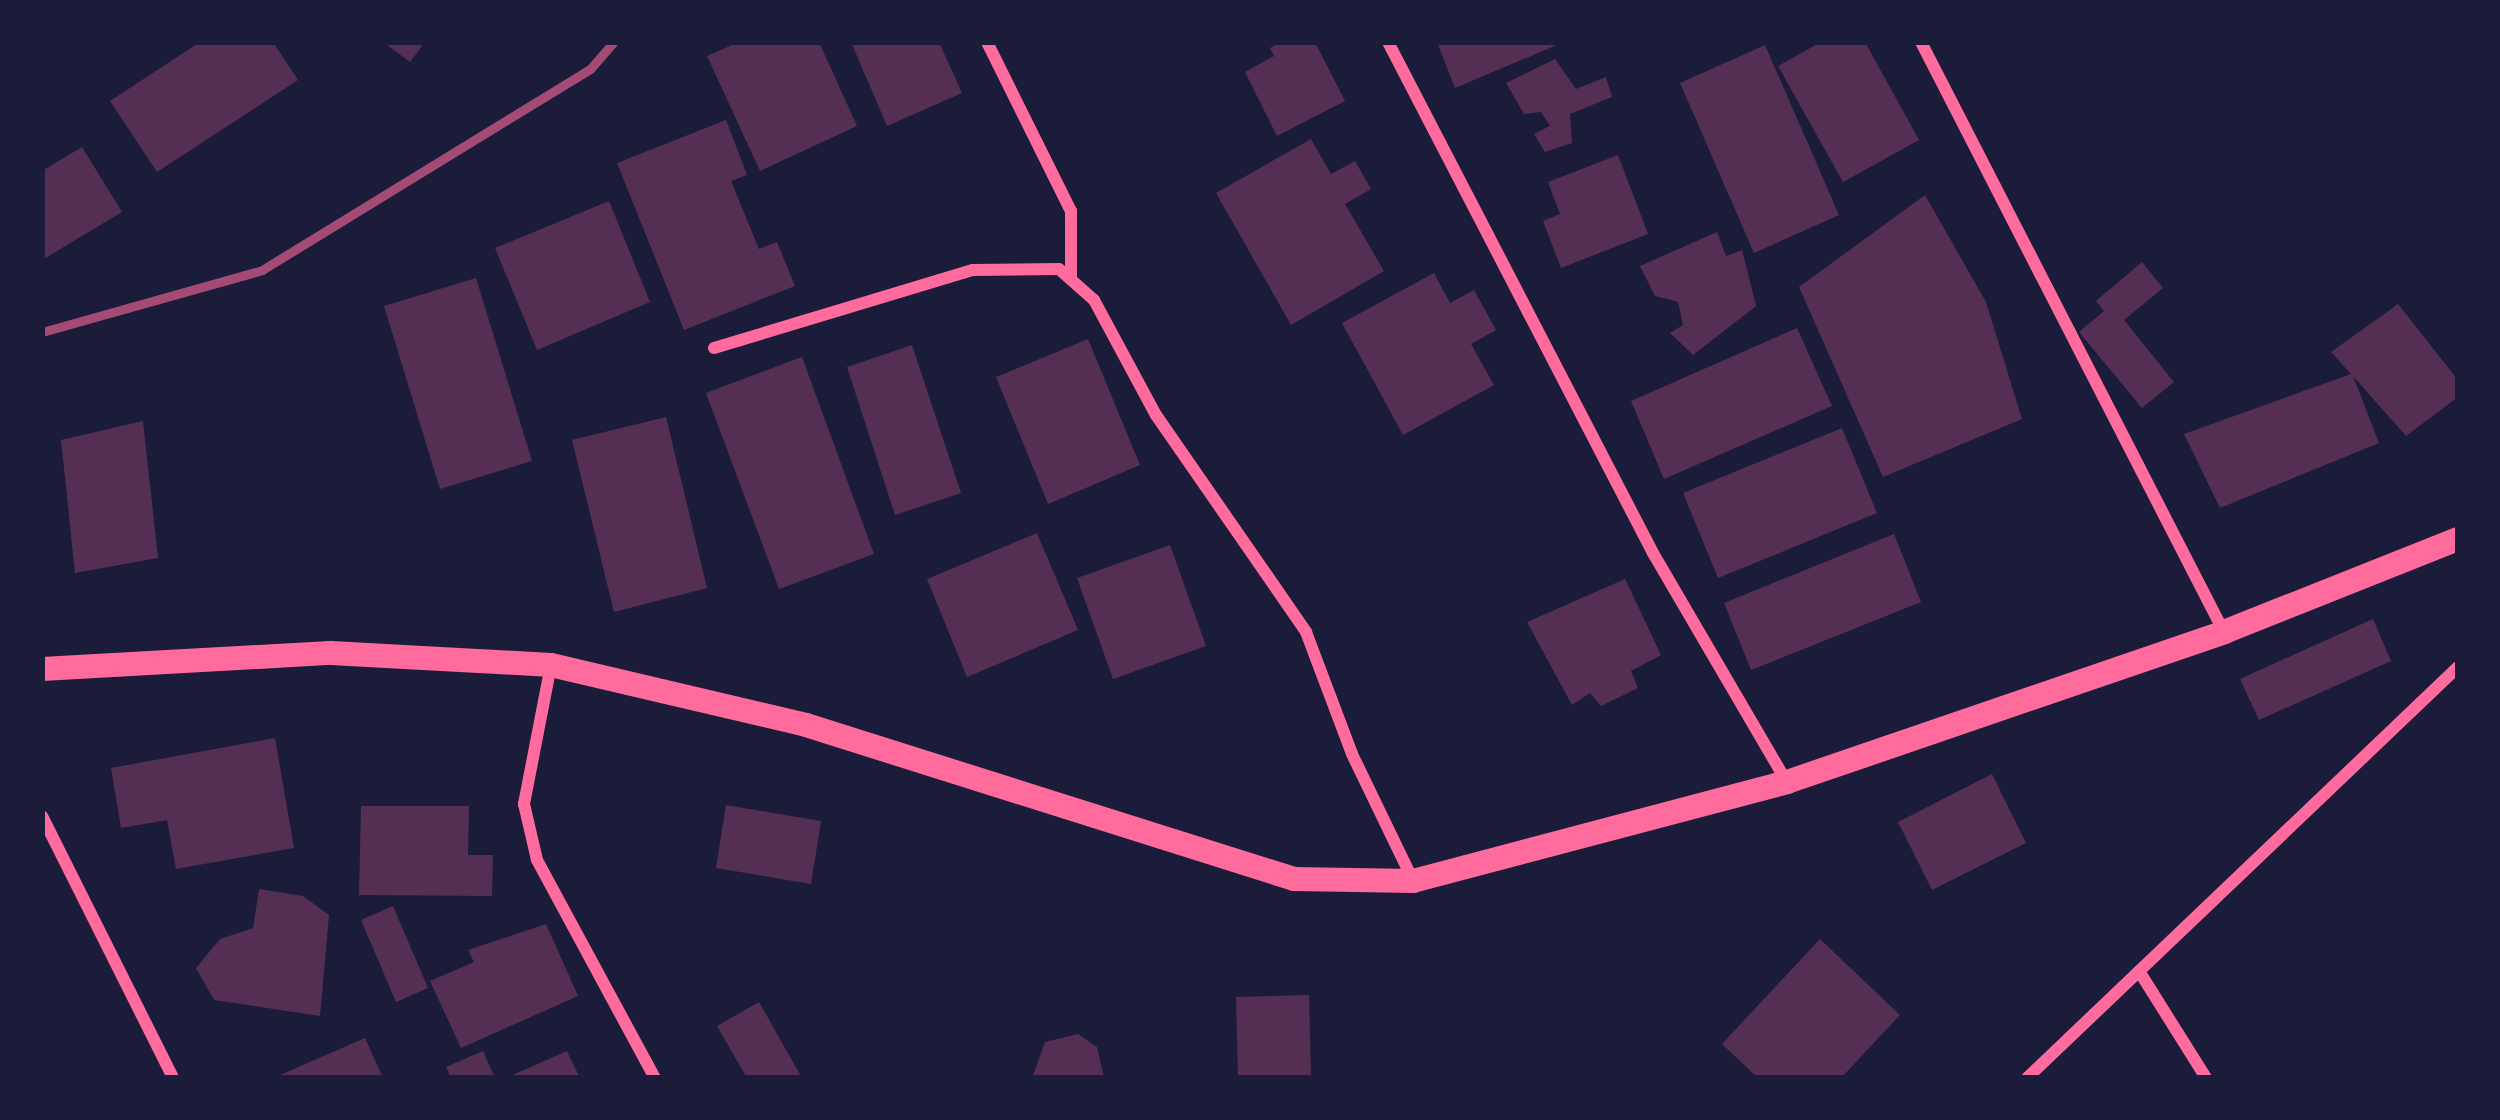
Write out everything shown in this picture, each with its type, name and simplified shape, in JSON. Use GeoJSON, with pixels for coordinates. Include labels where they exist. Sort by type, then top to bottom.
{"type":"FeatureCollection","features":[{"type":"Feature","properties":{"kind":"main road"},"geometry":{"type":"LineString","coordinates":[[42,668],[331,653],[551,665],[806,725],[1294,879],[1413,881],[1787,782],[2224,632],[2458,539]]}},
{"type":"Feature","properties":{"kind":"street"},"geometry":{"type":"LineString","coordinates":[[987,42],[1071,211],[1071,279]]}},
{"type":"Feature","properties":{"kind":"street"},"geometry":{"type":"LineString","coordinates":[[1388,42],[1653,553],[1787,782]]}},
{"type":"Feature","properties":{"kind":"street"},"geometry":{"type":"LineString","coordinates":[[1921,42],[2224,632]]}},
{"type":"Feature","properties":{"kind":"street"},"geometry":{"type":"LineString","coordinates":[[714,348],[974,270],[1041,264],[1071,279],[1094,300],[1156,416],[1306,632],[1352,754],[1413,881]]}},
{"type":"Feature","properties":{"kind":"street"},"geometry":{"type":"LineString","coordinates":[[551,665],[524,804],[537,860],[655,1078]]}},
{"type":"Feature","properties":{"kind":"street"},"geometry":{"type":"LineString","coordinates":[[2027,1078],[2458,667]]}},
{"type":"Feature","properties":{"kind":"street"},"geometry":{"type":"LineString","coordinates":[[42,816],[173,1078]]}},
{"type":"Feature","properties":{"kind":"street"},"geometry":{"type":"LineString","coordinates":[[2139,971],[2206,1078]]}},
{"type":"Feature","properties":{"kind":"building"},"geometry":{"type":"Polygon","coordinates":[[[200,42],[273,42],[298,80],[157,172],[110,101],[200,42]]]}},
{"type":"Feature","properties":{"kind":"building"},"geometry":{"type":"Polygon","coordinates":[[[383,42],[425,42],[410,62],[383,42]]]}},
{"type":"Feature","properties":{"kind":"building"},"geometry":{"type":"Polygon","coordinates":[[[739,42],[819,42],[857,126],[760,171],[707,56],[739,42]]]}},
{"type":"Feature","properties":{"kind":"building"},"geometry":{"type":"Polygon","coordinates":[[[851,42],[939,42],[962,93],[887,126],[851,42]]]}},
{"type":"Feature","properties":{"kind":"building"},"geometry":{"type":"Polygon","coordinates":[[[1281,42],[1315,42],[1345,101],[1277,136],[1245,72],[1274,56],[1270,48],[1281,42]]]}},
{"type":"Feature","properties":{"kind":"building"},"geometry":{"type":"Polygon","coordinates":[[[1437,42],[1564,42],[1455,88],[1437,42]]]}},
{"type":"Feature","properties":{"kind":"building"},"geometry":{"type":"Polygon","coordinates":[[[1821,42],[1865,42],[1919,140],[1843,182],[1778,66],[1821,42]]]}},
{"type":"Feature","properties":{"kind":"building"},"geometry":{"type":"Polygon","coordinates":[[[1765,45],[1839,215],[1754,253],[1680,83],[1765,45]]]}},
{"type":"Feature","properties":{"kind":"building"},"geometry":{"type":"Polygon","coordinates":[[[1555,59],[1576,89],[1606,77],[1612,97],[1570,114],[1572,143],[1545,152],[1534,134],[1550,126],[1541,112],[1524,114],[1506,83],[1555,59]]]}},
{"type":"Feature","properties":{"kind":"building"},"geometry":{"type":"Polygon","coordinates":[[[726,120],[747,175],[731,181],[759,249],[777,242],[795,286],[684,330],[617,163],[726,120]]]}},
{"type":"Feature","properties":{"kind":"building"},"geometry":{"type":"Polygon","coordinates":[[[1311,139],[1331,174],[1355,161],[1371,189],[1345,204],[1384,271],[1291,325],[1216,193],[1311,139]]]}},
{"type":"Feature","properties":{"kind":"building"},"geometry":{"type":"Polygon","coordinates":[[[82,147],[122,212],[42,260],[42,171],[82,147]]]}},
{"type":"Feature","properties":{"kind":"building"},"geometry":{"type":"Polygon","coordinates":[[[1618,155],[1648,234],[1561,268],[1543,221],[1560,214],[1548,182],[1618,155]]]}},
{"type":"Feature","properties":{"kind":"building"},"geometry":{"type":"Polygon","coordinates":[[[1925,195],[1986,302],[2022,419],[1883,477],[1799,287],[1925,195]]]}},
{"type":"Feature","properties":{"kind":"building"},"geometry":{"type":"Polygon","coordinates":[[[609,201],[650,302],[537,350],[495,248],[609,201]]]}},
{"type":"Feature","properties":{"kind":"building"},"geometry":{"type":"Polygon","coordinates":[[[1717,232],[1726,256],[1742,250],[1756,306],[1693,355],[1670,333],[1683,325],[1678,302],[1655,296],[1640,266],[1717,232]]]}},
{"type":"Feature","properties":{"kind":"building"},"geometry":{"type":"Polygon","coordinates":[[[2142,262],[2163,288],[2124,320],[2174,382],[2142,408],[2079,332],[2104,311],[2096,301],[2142,262]]]}},
{"type":"Feature","properties":{"kind":"building"},"geometry":{"type":"Polygon","coordinates":[[[1434,273],[1450,303],[1474,290],[1496,330],[1471,344],[1494,385],[1403,435],[1342,323],[1434,273]]]}},
{"type":"Feature","properties":{"kind":"building"},"geometry":{"type":"Polygon","coordinates":[[[476,278],[532,461],[440,489],[384,306],[476,278]]]}},
{"type":"Feature","properties":{"kind":"building"},"geometry":{"type":"Polygon","coordinates":[[[2398,304],[2458,380],[2458,397],[2406,436],[2353,376],[2379,443],[2220,508],[2184,434],[2351,374],[2331,352],[2398,304]]]}},
{"type":"Feature","properties":{"kind":"building"},"geometry":{"type":"Polygon","coordinates":[[[1797,328],[1832,406],[1664,479],[1631,401],[1797,328]]]}},
{"type":"Feature","properties":{"kind":"building"},"geometry":{"type":"Polygon","coordinates":[[[1088,339],[1140,465],[1048,504],[996,377],[1088,339]]]}},
{"type":"Feature","properties":{"kind":"building"},"geometry":{"type":"Polygon","coordinates":[[[912,345],[961,493],[895,515],[847,367],[912,345]]]}},
{"type":"Feature","properties":{"kind":"building"},"geometry":{"type":"Polygon","coordinates":[[[802,357],[874,554],[779,589],[706,393],[802,357]]]}},
{"type":"Feature","properties":{"kind":"building"},"geometry":{"type":"Polygon","coordinates":[[[666,417],[707,588],[614,612],[572,440],[666,417]]]}},
{"type":"Feature","properties":{"kind":"building"},"geometry":{"type":"Polygon","coordinates":[[[143,421],[158,558],[75,573],[61,440],[143,421]]]}},
{"type":"Feature","properties":{"kind":"building"},"geometry":{"type":"Polygon","coordinates":[[[1842,428],[1877,513],[1718,578],[1683,493],[1842,428]]]}},
{"type":"Feature","properties":{"kind":"building"},"geometry":{"type":"Polygon","coordinates":[[[1037,533],[1078,630],[967,677],[927,579],[1037,533]]]}},
{"type":"Feature","properties":{"kind":"building"},"geometry":{"type":"Polygon","coordinates":[[[1894,534],[1921,602],[1751,670],[1724,603],[1894,534]]]}},
{"type":"Feature","properties":{"kind":"building"},"geometry":{"type":"Polygon","coordinates":[[[1170,545],[1206,646],[1113,679],[1077,578],[1170,545]]]}},
{"type":"Feature","properties":{"kind":"building"},"geometry":{"type":"Polygon","coordinates":[[[1625,579],[1661,655],[1631,671],[1638,688],[1601,706],[1590,693],[1572,705],[1527,622],[1625,579]]]}},
{"type":"Feature","properties":{"kind":"building"},"geometry":{"type":"Polygon","coordinates":[[[2373,619],[2391,661],[2259,720],[2240,679],[2373,619]]]}},
{"type":"Feature","properties":{"kind":"building"},"geometry":{"type":"Polygon","coordinates":[[[275,738],[294,848],[176,869],[167,820],[121,828],[111,768],[275,738]]]}},
{"type":"Feature","properties":{"kind":"building"},"geometry":{"type":"Polygon","coordinates":[[[1992,774],[2026,843],[1932,890],[1898,822],[1992,774]]]}},
{"type":"Feature","properties":{"kind":"building"},"geometry":{"type":"Polygon","coordinates":[[[726,805],[821,821],[811,884],[716,868],[726,805]]]}},
{"type":"Feature","properties":{"kind":"building"},"geometry":{"type":"Polygon","coordinates":[[[361,806],[469,806],[468,855],[493,855],[492,896],[359,895],[361,806]]]}},
{"type":"Feature","properties":{"kind":"building"},"geometry":{"type":"Polygon","coordinates":[[[259,889],[303,896],[329,915],[320,1016],[214,1000],[196,968],[220,939],[253,928],[259,889]]]}},
{"type":"Feature","properties":{"kind":"building"},"geometry":{"type":"Polygon","coordinates":[[[393,906],[428,988],[396,1002],[361,920],[393,906]]]}},
{"type":"Feature","properties":{"kind":"building"},"geometry":{"type":"Polygon","coordinates":[[[546,924],[578,996],[461,1048],[430,981],[474,962],[468,950],[546,924]]]}},
{"type":"Feature","properties":{"kind":"building"},"geometry":{"type":"Polygon","coordinates":[[[1820,939],[1900,1015],[1841,1078],[1758,1078],[1722,1044],[1820,939]]]}},
{"type":"Feature","properties":{"kind":"building"},"geometry":{"type":"Polygon","coordinates":[[[1309,995],[1311,1078],[1238,1078],[1236,997],[1309,995]]]}},
{"type":"Feature","properties":{"kind":"building"},"geometry":{"type":"Polygon","coordinates":[[[759,1002],[802,1078],[747,1078],[717,1026],[759,1002]]]}},
{"type":"Feature","properties":{"kind":"building"},"geometry":{"type":"Polygon","coordinates":[[[1078,1034],[1097,1047],[1104,1078],[1032,1078],[1045,1042],[1078,1034]]]}},
{"type":"Feature","properties":{"kind":"building"},"geometry":{"type":"Polygon","coordinates":[[[365,1038],[383,1078],[273,1078],[365,1038]]]}},
{"type":"Feature","properties":{"kind":"building"},"geometry":{"type":"Polygon","coordinates":[[[483,1051],[495,1078],[451,1078],[446,1067],[483,1051]]]}},
{"type":"Feature","properties":{"kind":"building"},"geometry":{"type":"Polygon","coordinates":[[[567,1051],[580,1078],[506,1078],[567,1051]]]}},
{"type":"Feature","properties":{"kind":"railway"},"geometry":{"type":"LineString","coordinates":[[42,332],[262,270],[591,68],[614,42]]}}]}
